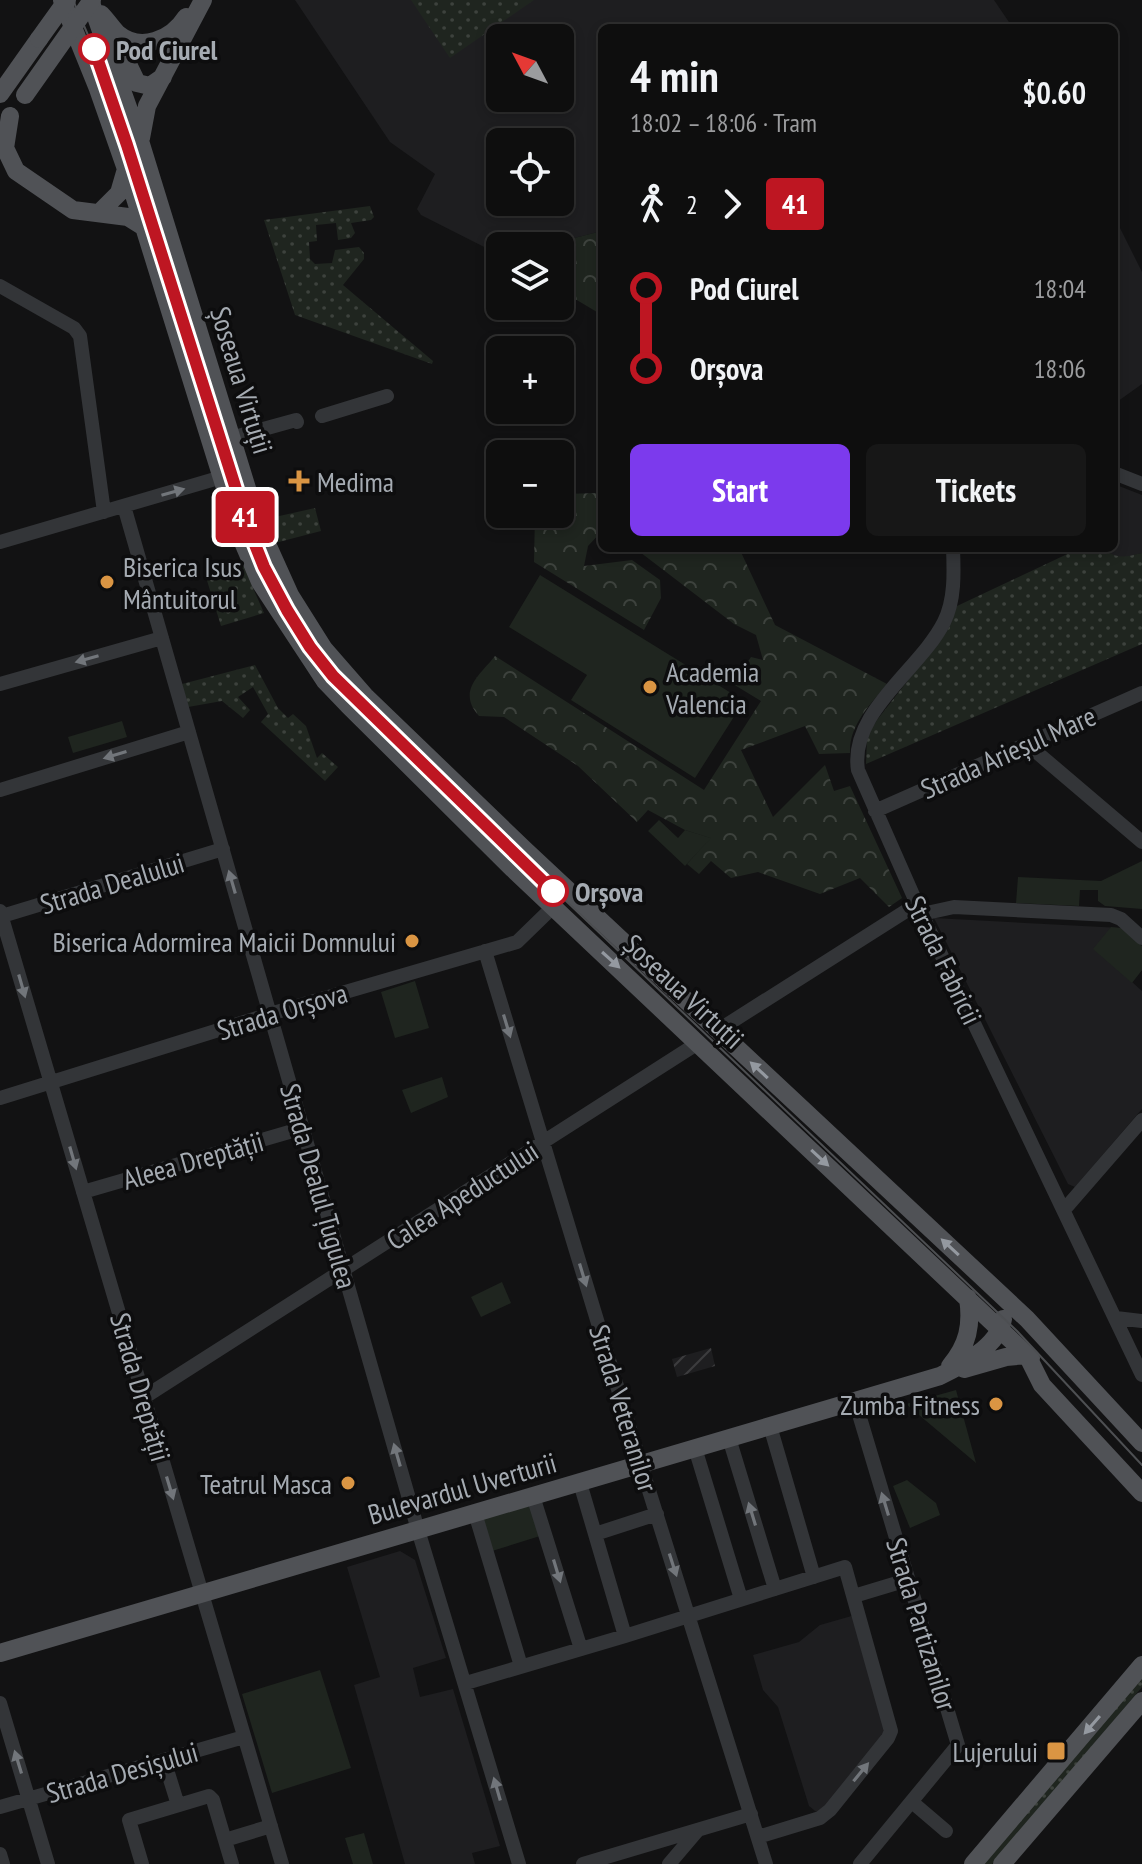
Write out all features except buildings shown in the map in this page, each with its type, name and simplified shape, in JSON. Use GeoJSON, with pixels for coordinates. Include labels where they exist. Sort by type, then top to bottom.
{"type":"FeatureCollection","features":[{"type":"Feature","properties":{"kind":"main road"},"geometry":{"type":"LineString","coordinates":[[0,94],[64,0]]}},
{"type":"Feature","properties":{"kind":"main road","name":"Șoseaua Virtuții"},"geometry":{"type":"LineString","coordinates":[[64,0],[126,169],[239,533],[260,582],[325,681],[553,907],[1027,1355],[1042,1385],[1142,1493]]}},
{"type":"Feature","properties":{"kind":"main road"},"geometry":{"type":"LineString","coordinates":[[144,227],[128,217],[85,213],[69,208],[8,169],[5,123],[92,3],[122,37],[148,42],[160,40],[176,30],[195,0]]}},
{"type":"Feature","properties":{"kind":"main road"},"geometry":{"type":"LineString","coordinates":[[140,141],[147,106],[203,0]]}},
{"type":"Feature","properties":{"kind":"main road","name":"Șoseaua Virtuții"},"geometry":{"type":"LineString","coordinates":[[92,3],[140,141],[258,524],[277,569],[307,624],[342,671],[420,750],[1007,1300],[1035,1311],[1142,1426]]}},
{"type":"Feature","properties":{"kind":"main road"},"geometry":{"type":"LineString","coordinates":[[102,29],[120,45],[131,76],[137,83],[150,86],[163,77]]}},
{"type":"Feature","properties":{"kind":"main road"},"geometry":{"type":"LineString","coordinates":[[0,78],[39,39]]}},
{"type":"Feature","properties":{"kind":"main road"},"geometry":{"type":"LineString","coordinates":[[100,212],[119,193],[126,169]]}},
{"type":"Feature","properties":{"kind":"main road"},"geometry":{"type":"LineString","coordinates":[[940,1376],[960,1353],[967,1338],[970,1323],[968,1298]]}},
{"type":"Feature","properties":{"kind":"main road"},"geometry":{"type":"LineString","coordinates":[[1000,1330],[1007,1300]]}},
{"type":"Feature","properties":{"kind":"main road"},"geometry":{"type":"LineString","coordinates":[[1007,1300],[1068,1361],[1142,1443]]}},
{"type":"Feature","properties":{"kind":"main road","name":"Bulevardul Uverturii"},"geometry":{"type":"LineString","coordinates":[[0,1653],[940,1376],[971,1357],[1000,1330]]}},
{"type":"Feature","properties":{"kind":"main road"},"geometry":{"type":"LineString","coordinates":[[940,1376],[1006,1357],[1027,1355],[1142,1477]]}},
{"type":"Feature","properties":{"kind":"main road"},"geometry":{"type":"LineString","coordinates":[[973,1864],[1142,1665]]}},
{"type":"Feature","properties":{"kind":"main road"},"geometry":{"type":"LineString","coordinates":[[1002,1864],[1142,1701]]}},
{"type":"Feature","properties":{"kind":"street"},"geometry":{"type":"LineString","coordinates":[[0,286],[74,328],[80,336],[104,512]]}},
{"type":"Feature","properties":{"kind":"street"},"geometry":{"type":"LineString","coordinates":[[322,416],[387,396]]}},
{"type":"Feature","properties":{"kind":"street"},"geometry":{"type":"LineString","coordinates":[[231,438],[297,422]]}},
{"type":"Feature","properties":{"kind":"street"},"geometry":{"type":"LineString","coordinates":[[1118,475],[1142,484]]}},
{"type":"Feature","properties":{"kind":"street"},"geometry":{"type":"LineString","coordinates":[[0,542],[222,477]]}},
{"type":"Feature","properties":{"kind":"street","name":"Strada Dealul Țugulea"},"geometry":{"type":"LineString","coordinates":[[124,506],[418,1530],[519,1864]]}},
{"type":"Feature","properties":{"kind":"street","name":"Strada Fabricii"},"geometry":{"type":"LineString","coordinates":[[953,552],[953,584],[945,619],[869,720],[857,743],[858,770],[919,909],[1142,1375]]}},
{"type":"Feature","properties":{"kind":"street"},"geometry":{"type":"LineString","coordinates":[[0,684],[162,638]]}},
{"type":"Feature","properties":{"kind":"street","name":"Strada Arieșul Mare"},"geometry":{"type":"LineString","coordinates":[[875,811],[1142,693]]}},
{"type":"Feature","properties":{"kind":"street"},"geometry":{"type":"LineString","coordinates":[[0,790],[189,732]]}},
{"type":"Feature","properties":{"kind":"street"},"geometry":{"type":"LineString","coordinates":[[1027,744],[1142,842]]}},
{"type":"Feature","properties":{"kind":"street","name":"Strada Dealului"},"geometry":{"type":"LineString","coordinates":[[1,914],[223,849]]}},
{"type":"Feature","properties":{"kind":"street","name":"Strada Orșova"},"geometry":{"type":"LineString","coordinates":[[0,1098],[521,940],[553,907]]}},
{"type":"Feature","properties":{"kind":"street"},"geometry":{"type":"LineString","coordinates":[[717,1031],[919,909],[954,907],[1101,914],[1118,917],[1142,938]]}},
{"type":"Feature","properties":{"kind":"street","name":"Strada Dreptății"},"geometry":{"type":"LineString","coordinates":[[1,914],[282,1864]]}},
{"type":"Feature","properties":{"kind":"street","name":"Strada Veteranilor"},"geometry":{"type":"LineString","coordinates":[[485,951],[766,1864]]}},
{"type":"Feature","properties":{"kind":"street","name":"Calea Apeductului"},"geometry":{"type":"LineString","coordinates":[[143,1398],[698,1043]]}},
{"type":"Feature","properties":{"kind":"street"},"geometry":{"type":"LineString","coordinates":[[1064,1210],[1141,1123]]}},
{"type":"Feature","properties":{"kind":"street","name":"Aleea Dreptății"},"geometry":{"type":"LineString","coordinates":[[83,1192],[303,1128]]}},
{"type":"Feature","properties":{"kind":"street"},"geometry":{"type":"LineString","coordinates":[[1116,1318],[1142,1321]]}},
{"type":"Feature","properties":{"kind":"street","name":"Strada Partizanilor"},"geometry":{"type":"LineString","coordinates":[[855,1401],[958,1745],[860,1864]]}},
{"type":"Feature","properties":{"kind":"street"},"geometry":{"type":"LineString","coordinates":[[770,1426],[814,1577]]}},
{"type":"Feature","properties":{"kind":"street"},"geometry":{"type":"LineString","coordinates":[[729,1438],[775,1589]]}},
{"type":"Feature","properties":{"kind":"street"},"geometry":{"type":"LineString","coordinates":[[695,1448],[741,1599]]}},
{"type":"Feature","properties":{"kind":"street"},"geometry":{"type":"LineString","coordinates":[[580,1483],[625,1636]]}},
{"type":"Feature","properties":{"kind":"street"},"geometry":{"type":"LineString","coordinates":[[533,1496],[581,1649]]}},
{"type":"Feature","properties":{"kind":"street"},"geometry":{"type":"LineString","coordinates":[[475,1513],[521,1666]]}},
{"type":"Feature","properties":{"kind":"street"},"geometry":{"type":"LineString","coordinates":[[595,1534],[657,1514]]}},
{"type":"Feature","properties":{"kind":"street"},"geometry":{"type":"LineString","coordinates":[[466,1683],[845,1567],[890,1723],[888,1738],[830,1810],[820,1818],[758,1837]]}},
{"type":"Feature","properties":{"kind":"street"},"geometry":{"type":"LineString","coordinates":[[856,1602],[907,1580]]}},
{"type":"Feature","properties":{"kind":"street"},"geometry":{"type":"LineString","coordinates":[[0,1703],[48,1864]]}},
{"type":"Feature","properties":{"kind":"street","name":"Strada Desișului"},"geometry":{"type":"LineString","coordinates":[[0,1807],[244,1737]]}},
{"type":"Feature","properties":{"kind":"street"},"geometry":{"type":"LineString","coordinates":[[164,1760],[178,1805]]}},
{"type":"Feature","properties":{"kind":"street"},"geometry":{"type":"LineString","coordinates":[[142,1864],[129,1820],[211,1798],[232,1864]]}},
{"type":"Feature","properties":{"kind":"street"},"geometry":{"type":"LineString","coordinates":[[912,1802],[946,1831]]}},
{"type":"Feature","properties":{"kind":"street"},"geometry":{"type":"LineString","coordinates":[[583,1864],[751,1814]]}},
{"type":"Feature","properties":{"kind":"street"},"geometry":{"type":"LineString","coordinates":[[225,1840],[271,1826]]}},
{"type":"Feature","properties":{"kind":"street"},"geometry":{"type":"LineString","coordinates":[[669,1864],[698,1830]]}},
{"type":"Feature","properties":{"kind":"street"},"geometry":{"type":"LineString","coordinates":[[0,1854],[3,1864]]}},
{"type":"Feature","properties":{"kind":"shaded area"},"geometry":{"type":"Polygon","coordinates":[[[295,0],[994,0],[1010,24],[598,24],[598,232],[574,238],[574,232],[486,232],[486,248],[421,215],[417,209],[435,174],[390,142],[295,0]]]}},
{"type":"Feature","properties":{"kind":"shaded area"},"geometry":{"type":"Polygon","coordinates":[[[1118,224],[1142,272],[1142,384],[1118,401],[1118,224]]]}},
{"type":"Feature","properties":{"kind":"shaded area"},"geometry":{"type":"Polygon","coordinates":[[[1118,486],[1142,495],[1142,553],[1123,558],[1108,552],[1118,552],[1118,486]]]}},
{"type":"Feature","properties":{"kind":"shaded area"},"geometry":{"type":"Polygon","coordinates":[[[934,918],[1121,928],[1142,946],[1142,970],[1132,982],[1142,991],[1142,1109],[1075,1187],[1068,1184],[934,918]]]}},
{"type":"Feature","properties":{"kind":"shaded area"},"geometry":{"type":"Polygon","coordinates":[[[711,1348],[715,1366],[677,1377],[672,1359],[711,1348]]]}},
{"type":"Feature","properties":{"kind":"shaded area"},"geometry":{"type":"Polygon","coordinates":[[[400,1551],[415,1560],[446,1658],[413,1668],[420,1697],[453,1689],[500,1846],[472,1853],[475,1864],[405,1864],[354,1685],[380,1677],[347,1567],[400,1551]]]}},
{"type":"Feature","properties":{"kind":"shaded area"},"geometry":{"type":"Polygon","coordinates":[[[855,1615],[888,1728],[820,1815],[809,1806],[778,1707],[763,1690],[753,1655],[799,1642],[820,1625],[855,1615]]]}},
{"type":"Feature","properties":{"kind":"green space"},"geometry":{"type":"Polygon","coordinates":[[[411,0],[534,0],[499,24],[486,24],[486,33],[450,58],[411,0]]]}},
{"type":"Feature","properties":{"kind":"green space"},"geometry":{"type":"Polygon","coordinates":[[[370,206],[374,217],[351,223],[355,233],[351,238],[338,240],[336,223],[316,225],[317,241],[309,242],[310,259],[315,264],[332,263],[335,250],[359,247],[364,259],[343,285],[433,361],[432,364],[295,315],[264,220],[370,206]]]}},
{"type":"Feature","properties":{"kind":"green space"},"geometry":{"type":"Polygon","coordinates":[[[598,232],[598,313],[574,298],[574,238],[598,232]]]}},
{"type":"Feature","properties":{"kind":"green space"},"geometry":{"type":"Polygon","coordinates":[[[598,493],[598,535],[588,546],[584,566],[632,560],[660,580],[661,598],[644,630],[534,562],[535,528],[574,528],[574,494],[598,493]]]}},
{"type":"Feature","properties":{"kind":"green space"},"geometry":{"type":"Polygon","coordinates":[[[315,508],[321,531],[275,543],[266,519],[315,508]]]}},
{"type":"Feature","properties":{"kind":"green space"},"geometry":{"type":"Polygon","coordinates":[[[640,552],[741,552],[775,625],[887,684],[857,724],[850,753],[819,754],[805,726],[741,750],[773,817],[825,765],[834,791],[850,786],[902,898],[889,907],[860,878],[820,894],[758,872],[731,878],[711,861],[699,874],[687,864],[710,838],[685,830],[648,810],[637,822],[578,766],[504,717],[479,716],[470,699],[470,691],[477,677],[495,656],[704,790],[761,701],[733,684],[751,657],[763,660],[756,635],[734,624],[640,552]]]}},
{"type":"Feature","properties":{"kind":"green space"},"geometry":{"type":"Polygon","coordinates":[[[1072,552],[1110,552],[1121,556],[1142,553],[1142,644],[866,764],[867,737],[948,629],[957,606],[1072,552]]]}},
{"type":"Feature","properties":{"kind":"green space"},"geometry":{"type":"Polygon","coordinates":[[[242,563],[264,613],[221,626],[205,574],[242,563]]]}},
{"type":"Feature","properties":{"kind":"green space","name":"Academia Valencia"},"geometry":{"type":"Polygon","coordinates":[[[540,575],[744,701],[695,778],[571,700],[587,675],[509,627],[540,575]]]}},
{"type":"Feature","properties":{"kind":"green space"},"geometry":{"type":"Polygon","coordinates":[[[255,665],[278,708],[288,718],[293,714],[306,726],[317,758],[322,753],[338,767],[325,781],[261,722],[268,714],[253,687],[238,697],[250,710],[243,718],[222,701],[188,707],[182,684],[255,665]]]}},
{"type":"Feature","properties":{"kind":"green space"},"geometry":{"type":"Polygon","coordinates":[[[122,721],[127,737],[73,753],[68,737],[122,721]]]}},
{"type":"Feature","properties":{"kind":"green space"},"geometry":{"type":"Polygon","coordinates":[[[659,820],[678,838],[685,830],[711,838],[685,866],[648,831],[659,820]]]}},
{"type":"Feature","properties":{"kind":"green space"},"geometry":{"type":"Polygon","coordinates":[[[1142,861],[1142,909],[1105,906],[1098,901],[1098,890],[1080,890],[1079,906],[1016,903],[1018,877],[1101,881],[1142,861]]]}},
{"type":"Feature","properties":{"kind":"green space"},"geometry":{"type":"Polygon","coordinates":[[[1111,927],[1121,928],[1142,946],[1142,970],[1132,983],[1093,949],[1111,927]]]}},
{"type":"Feature","properties":{"kind":"green space"},"geometry":{"type":"Polygon","coordinates":[[[415,981],[429,1028],[395,1038],[381,992],[415,981]]]}},
{"type":"Feature","properties":{"kind":"green space"},"geometry":{"type":"Polygon","coordinates":[[[442,1077],[448,1097],[411,1113],[402,1090],[442,1077]]]}},
{"type":"Feature","properties":{"kind":"green space"},"geometry":{"type":"Polygon","coordinates":[[[502,1282],[511,1303],[481,1317],[471,1297],[502,1282]]]}},
{"type":"Feature","properties":{"kind":"green space"},"geometry":{"type":"Polygon","coordinates":[[[956,1390],[976,1463],[906,1404],[956,1390]]]}},
{"type":"Feature","properties":{"kind":"green space"},"geometry":{"type":"Polygon","coordinates":[[[907,1480],[936,1503],[940,1515],[910,1528],[893,1486],[907,1480]]]}},
{"type":"Feature","properties":{"kind":"green space"},"geometry":{"type":"Polygon","coordinates":[[[530,1501],[540,1536],[492,1551],[482,1516],[530,1501]]]}},
{"type":"Feature","properties":{"kind":"green space"},"geometry":{"type":"Polygon","coordinates":[[[320,1670],[351,1768],[272,1793],[242,1694],[320,1670]]]}},
{"type":"Feature","properties":{"kind":"green space"},"geometry":{"type":"Polygon","coordinates":[[[1142,1675],[1142,1687],[992,1864],[982,1864],[1142,1675]]]}},
{"type":"Feature","properties":{"kind":"green space"},"geometry":{"type":"Polygon","coordinates":[[[364,1833],[373,1864],[353,1864],[345,1838],[364,1833]]]}},
{"type":"Feature","properties":{"kind":"tram line"},"geometry":{"type":"LineString","coordinates":[[73,0],[94,49],[127,145],[248,527],[280,595],[320,658],[352,697],[1017,1331],[1142,1465]]}},
{"type":"Feature","properties":{"kind":"tram line","name":"41"},"geometry":{"type":"LineString","coordinates":[[94,49],[248,527],[264,567],[287,610],[310,647],[352,697],[553,891]]}},
{"type":"Feature","properties":{"kind":"place","name":"Pod Ciurel"},"geometry":{"type":"Point","coordinates":[94,49]}},
{"type":"Feature","properties":{"kind":"place","name":"Medima"},"geometry":{"type":"Point","coordinates":[299,481]}},
{"type":"Feature","properties":{"kind":"place","name":"Biserica Isus Mântuitorul"},"geometry":{"type":"Point","coordinates":[107,582]}},
{"type":"Feature","properties":{"kind":"place","name":"Academia Valencia"},"geometry":{"type":"Point","coordinates":[650,687]}},
{"type":"Feature","properties":{"kind":"place","name":"Orșova"},"geometry":{"type":"Point","coordinates":[553,891]}},
{"type":"Feature","properties":{"kind":"place","name":"Biserica Adormirea Maicii Domnului"},"geometry":{"type":"Point","coordinates":[412,941]}},
{"type":"Feature","properties":{"kind":"place","name":"Zumba Fitness"},"geometry":{"type":"Point","coordinates":[996,1404]}},
{"type":"Feature","properties":{"kind":"place","name":"Teatrul Masca"},"geometry":{"type":"Point","coordinates":[348,1483]}},
{"type":"Feature","properties":{"kind":"place","name":"Lujerului"},"geometry":{"type":"Point","coordinates":[1056,1751]}}]}
